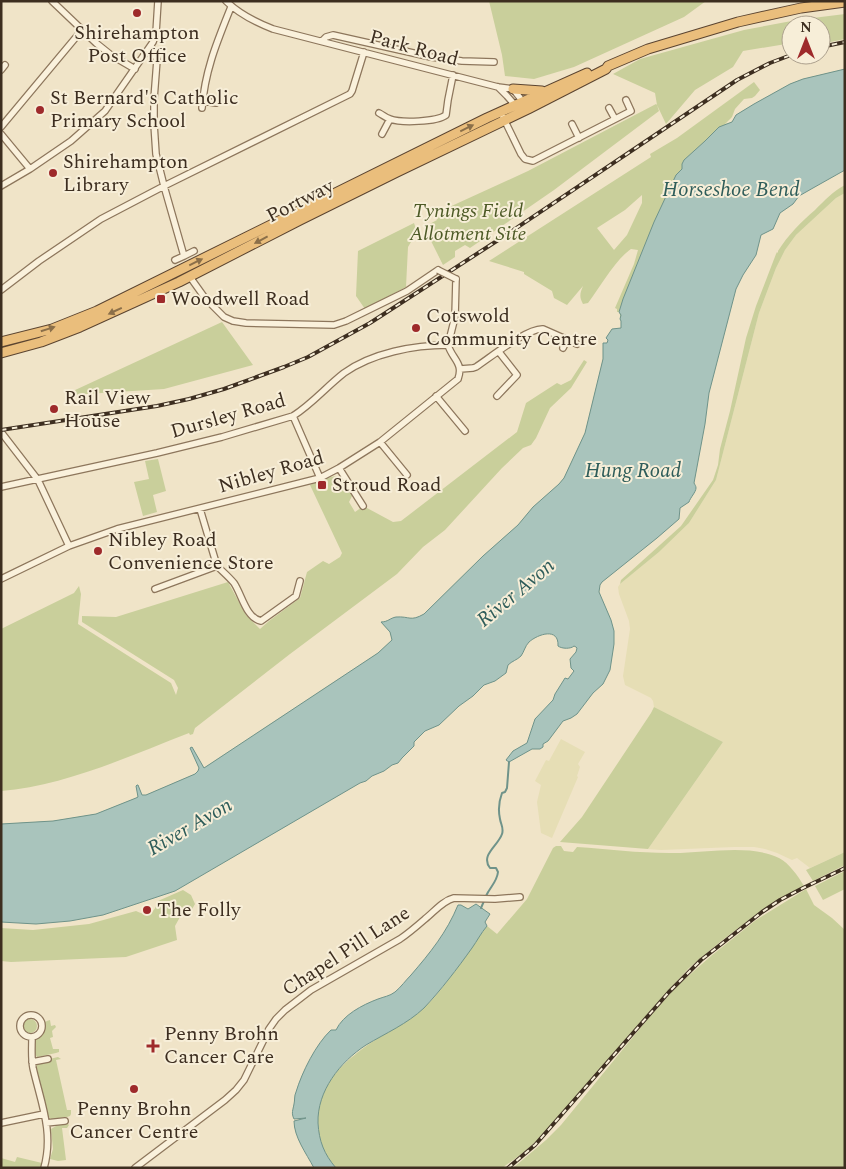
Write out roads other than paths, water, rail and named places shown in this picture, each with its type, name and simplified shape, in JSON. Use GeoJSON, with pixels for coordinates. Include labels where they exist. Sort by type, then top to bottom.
{"type":"FeatureCollection","features":[{"type":"Feature","properties":{"kind":"highway","name":"Portway"},"geometry":{"type":"LineString","coordinates":[[1,342],[52,328],[96,310],[522,107],[606,69],[608,66],[648,49],[738,22],[802,8],[845,2]]}},
{"type":"Feature","properties":{"kind":"highway","name":"Portway"},"geometry":{"type":"LineString","coordinates":[[522,107],[546,91],[603,65],[608,66]]}},
{"type":"Feature","properties":{"kind":"highway"},"geometry":{"type":"LineString","coordinates":[[513,89],[546,91]]}},
{"type":"Feature","properties":{"kind":"highway","name":"Portway"},"geometry":{"type":"LineString","coordinates":[[1,353],[41,342],[80,328],[190,277],[503,116]]}},
{"type":"Feature","properties":{"kind":"street"},"geometry":{"type":"LineString","coordinates":[[52,1],[111,55],[135,69]]}},
{"type":"Feature","properties":{"kind":"street"},"geometry":{"type":"LineString","coordinates":[[1,186],[71,141],[105,111],[151,46],[156,33],[158,1]]}},
{"type":"Feature","properties":{"kind":"street","name":"Park Road"},"geometry":{"type":"LineString","coordinates":[[226,1],[255,22],[273,29],[498,87],[513,89]]}},
{"type":"Feature","properties":{"kind":"street"},"geometry":{"type":"LineString","coordinates":[[216,103],[203,105],[206,81],[212,54],[231,6]]}},
{"type":"Feature","properties":{"kind":"street"},"geometry":{"type":"LineString","coordinates":[[1,127],[82,30]]}},
{"type":"Feature","properties":{"kind":"street","name":"Park Road"},"geometry":{"type":"LineString","coordinates":[[322,41],[326,37],[333,35],[431,57],[462,61],[494,62]]}},
{"type":"Feature","properties":{"kind":"street"},"geometry":{"type":"LineString","coordinates":[[151,46],[157,60],[154,99],[156,154],[184,256]]}},
{"type":"Feature","properties":{"kind":"street"},"geometry":{"type":"LineString","coordinates":[[1,290],[38,261],[101,219],[350,94],[364,52]]}},
{"type":"Feature","properties":{"kind":"street"},"geometry":{"type":"LineString","coordinates":[[379,113],[390,119],[410,121],[444,117],[446,115],[453,75]]}},
{"type":"Feature","properties":{"kind":"street"},"geometry":{"type":"LineString","coordinates":[[498,87],[522,107]]}},
{"type":"Feature","properties":{"kind":"street"},"geometry":{"type":"LineString","coordinates":[[513,89],[522,107]]}},
{"type":"Feature","properties":{"kind":"street"},"geometry":{"type":"LineString","coordinates":[[503,116],[521,154],[525,159],[533,161],[631,111],[626,100]]}},
{"type":"Feature","properties":{"kind":"street"},"geometry":{"type":"LineString","coordinates":[[609,108],[615,119]]}},
{"type":"Feature","properties":{"kind":"street"},"geometry":{"type":"LineString","coordinates":[[382,134],[390,119]]}},
{"type":"Feature","properties":{"kind":"street"},"geometry":{"type":"LineString","coordinates":[[572,124],[580,138]]}},
{"type":"Feature","properties":{"kind":"street"},"geometry":{"type":"LineString","coordinates":[[1,134],[30,169]]}},
{"type":"Feature","properties":{"kind":"street"},"geometry":{"type":"LineString","coordinates":[[175,260],[194,251]]}},
{"type":"Feature","properties":{"kind":"street"},"geometry":{"type":"LineString","coordinates":[[190,277],[205,298],[229,320],[246,323],[334,324],[407,291],[438,270],[456,279],[455,317],[448,346],[457,360],[460,369],[476,367],[538,328],[576,344]]}},
{"type":"Feature","properties":{"kind":"street"},"geometry":{"type":"LineString","coordinates":[[563,348],[567,340]]}},
{"type":"Feature","properties":{"kind":"street","name":"Dursley Road"},"geometry":{"type":"LineString","coordinates":[[1,487],[157,453],[222,437],[293,416],[303,410],[345,372],[358,365],[390,352],[408,348],[448,346]]}},
{"type":"Feature","properties":{"kind":"street"},"geometry":{"type":"LineString","coordinates":[[496,396],[517,375],[499,352]]}},
{"type":"Feature","properties":{"kind":"street","name":"Nibley Road"},"geometry":{"type":"LineString","coordinates":[[1,579],[69,546],[117,529],[320,478],[380,442],[458,379],[460,369]]}},
{"type":"Feature","properties":{"kind":"street"},"geometry":{"type":"LineString","coordinates":[[436,396],[465,431]]}},
{"type":"Feature","properties":{"kind":"street"},"geometry":{"type":"LineString","coordinates":[[293,416],[320,478]]}},
{"type":"Feature","properties":{"kind":"street"},"geometry":{"type":"LineString","coordinates":[[3,434],[38,480],[69,546]]}},
{"type":"Feature","properties":{"kind":"street"},"geometry":{"type":"LineString","coordinates":[[380,442],[407,474]]}},
{"type":"Feature","properties":{"kind":"street"},"geometry":{"type":"LineString","coordinates":[[339,468],[363,506]]}},
{"type":"Feature","properties":{"kind":"street"},"geometry":{"type":"LineString","coordinates":[[200,508],[217,566],[234,584],[255,620],[261,621],[296,596],[300,582]]}},
{"type":"Feature","properties":{"kind":"street"},"geometry":{"type":"LineString","coordinates":[[155,589],[217,566]]}},
{"type":"Feature","properties":{"kind":"street","name":"Chapel Pill Lane"},"geometry":{"type":"LineString","coordinates":[[135,1168],[236,1090],[244,1080],[273,1024],[285,1010],[311,990],[400,939],[443,904],[454,898],[495,899],[520,896]]}},
{"type":"Feature","properties":{"kind":"street"},"geometry":{"type":"LineString","coordinates":[[32,1037],[32,1062],[46,1123],[48,1149],[44,1168]]}},
{"type":"Feature","properties":{"kind":"street"},"geometry":{"type":"LineString","coordinates":[[32,1062],[48,1058]]}},
{"type":"Feature","properties":{"kind":"street"},"geometry":{"type":"LineString","coordinates":[[1,1123],[44,1114]]}},
{"type":"Feature","properties":{"kind":"street"},"geometry":{"type":"LineString","coordinates":[[46,1123],[65,1121]]}},
{"type":"Feature","properties":{"kind":"water","name":"Hung Road"},"geometry":{"type":"Polygon","coordinates":[[[845,69],[845,170],[799,196],[793,204],[780,213],[773,229],[761,235],[756,255],[736,289],[709,393],[694,483],[696,490],[689,502],[680,508],[679,519],[600,585],[599,592],[614,631],[610,670],[603,684],[593,693],[577,714],[563,721],[540,749],[532,749],[509,762],[506,760],[513,751],[527,743],[535,719],[553,700],[565,678],[568,679],[574,671],[571,668],[570,659],[577,648],[574,646],[569,648],[560,647],[555,636],[552,634],[542,635],[526,645],[521,656],[508,665],[506,673],[495,681],[484,685],[439,725],[425,731],[398,763],[372,776],[175,891],[103,915],[70,921],[36,924],[1,922],[1,824],[53,821],[96,814],[138,797],[137,785],[142,795],[146,795],[195,774],[199,768],[190,748],[192,747],[204,768],[378,653],[392,640],[390,632],[381,622],[396,617],[413,618],[424,614],[559,484],[564,478],[585,433],[603,359],[603,343],[607,343],[608,340],[606,338],[612,329],[621,328],[621,315],[619,312],[623,299],[654,222],[676,175],[682,169],[684,160],[719,127],[732,122],[736,115],[754,104],[803,79],[845,69]]]}},
{"type":"Feature","properties":{"kind":"water"},"geometry":{"type":"Polygon","coordinates":[[[476,904],[490,914],[485,922],[487,926],[443,987],[417,1014],[356,1052],[332,1078],[321,1100],[318,1123],[323,1147],[328,1158],[336,1168],[314,1168],[301,1145],[294,1121],[306,1118],[294,1119],[292,1113],[299,1084],[315,1050],[325,1036],[331,1030],[336,1030],[348,1015],[366,1004],[395,992],[399,988],[438,942],[458,905],[468,909],[476,904]]]}},
{"type":"Feature","properties":{"kind":"waterway"},"geometry":{"type":"LineString","coordinates":[[486,896],[495,882],[498,872],[496,868],[490,868],[487,859],[503,832],[499,816],[499,806],[502,793],[507,788],[509,762]]}},
{"type":"Feature","properties":{"kind":"waterway"},"geometry":{"type":"LineString","coordinates":[[481,908],[484,901]]}},
{"type":"Feature","properties":{"kind":"railway"},"geometry":{"type":"LineString","coordinates":[[831,45],[845,42]]}},
{"type":"Feature","properties":{"kind":"railway"},"geometry":{"type":"LineString","coordinates":[[1,430],[157,406],[189,399],[224,389],[308,357],[370,323],[506,235],[737,80],[781,59]]}},
{"type":"Feature","properties":{"kind":"railway"},"geometry":{"type":"LineString","coordinates":[[508,1168],[535,1145],[669,992],[701,960],[780,900],[845,868]]}},
{"type":"Feature","properties":{"kind":"place","name":"Shirehampton Post Office"},"geometry":{"type":"Point","coordinates":[137,13]}},
{"type":"Feature","properties":{"kind":"place","name":"St Bernard's Catholic Primary School"},"geometry":{"type":"Point","coordinates":[40,110]}},
{"type":"Feature","properties":{"kind":"place","name":"Shirehampton Library"},"geometry":{"type":"Point","coordinates":[53,173]}},
{"type":"Feature","properties":{"kind":"place","name":"Woodwell Road"},"geometry":{"type":"Point","coordinates":[161,299]}},
{"type":"Feature","properties":{"kind":"place","name":"Cotswold Community Centre"},"geometry":{"type":"Point","coordinates":[416,328]}},
{"type":"Feature","properties":{"kind":"place","name":"Rail View House"},"geometry":{"type":"Point","coordinates":[54,409]}},
{"type":"Feature","properties":{"kind":"place","name":"Stroud Road"},"geometry":{"type":"Point","coordinates":[322,485]}},
{"type":"Feature","properties":{"kind":"place","name":"Nibley Road Convenience Store"},"geometry":{"type":"Point","coordinates":[98,551]}},
{"type":"Feature","properties":{"kind":"place","name":"The Folly"},"geometry":{"type":"Point","coordinates":[147,910]}},
{"type":"Feature","properties":{"kind":"place","name":"Penny Brohn Cancer Care"},"geometry":{"type":"Point","coordinates":[153,1046]}},
{"type":"Feature","properties":{"kind":"place","name":"Penny Brohn Cancer Centre"},"geometry":{"type":"Point","coordinates":[134,1089]}},
{"type":"Feature","properties":{"kind":"water label","name":"Horseshoe Bend"},"geometry":{"type":"Point","coordinates":[731,190]}},
{"type":"Feature","properties":{"kind":"water label","name":"River Avon"},"geometry":{"type":"Point","coordinates":[516,593]}},
{"type":"Feature","properties":{"kind":"water label","name":"River Avon"},"geometry":{"type":"Point","coordinates":[190,827]}},
{"type":"Feature","properties":{"kind":"park label","name":"Tynings Field Allotment Site"},"geometry":{"type":"Point","coordinates":[468,222]}}]}
